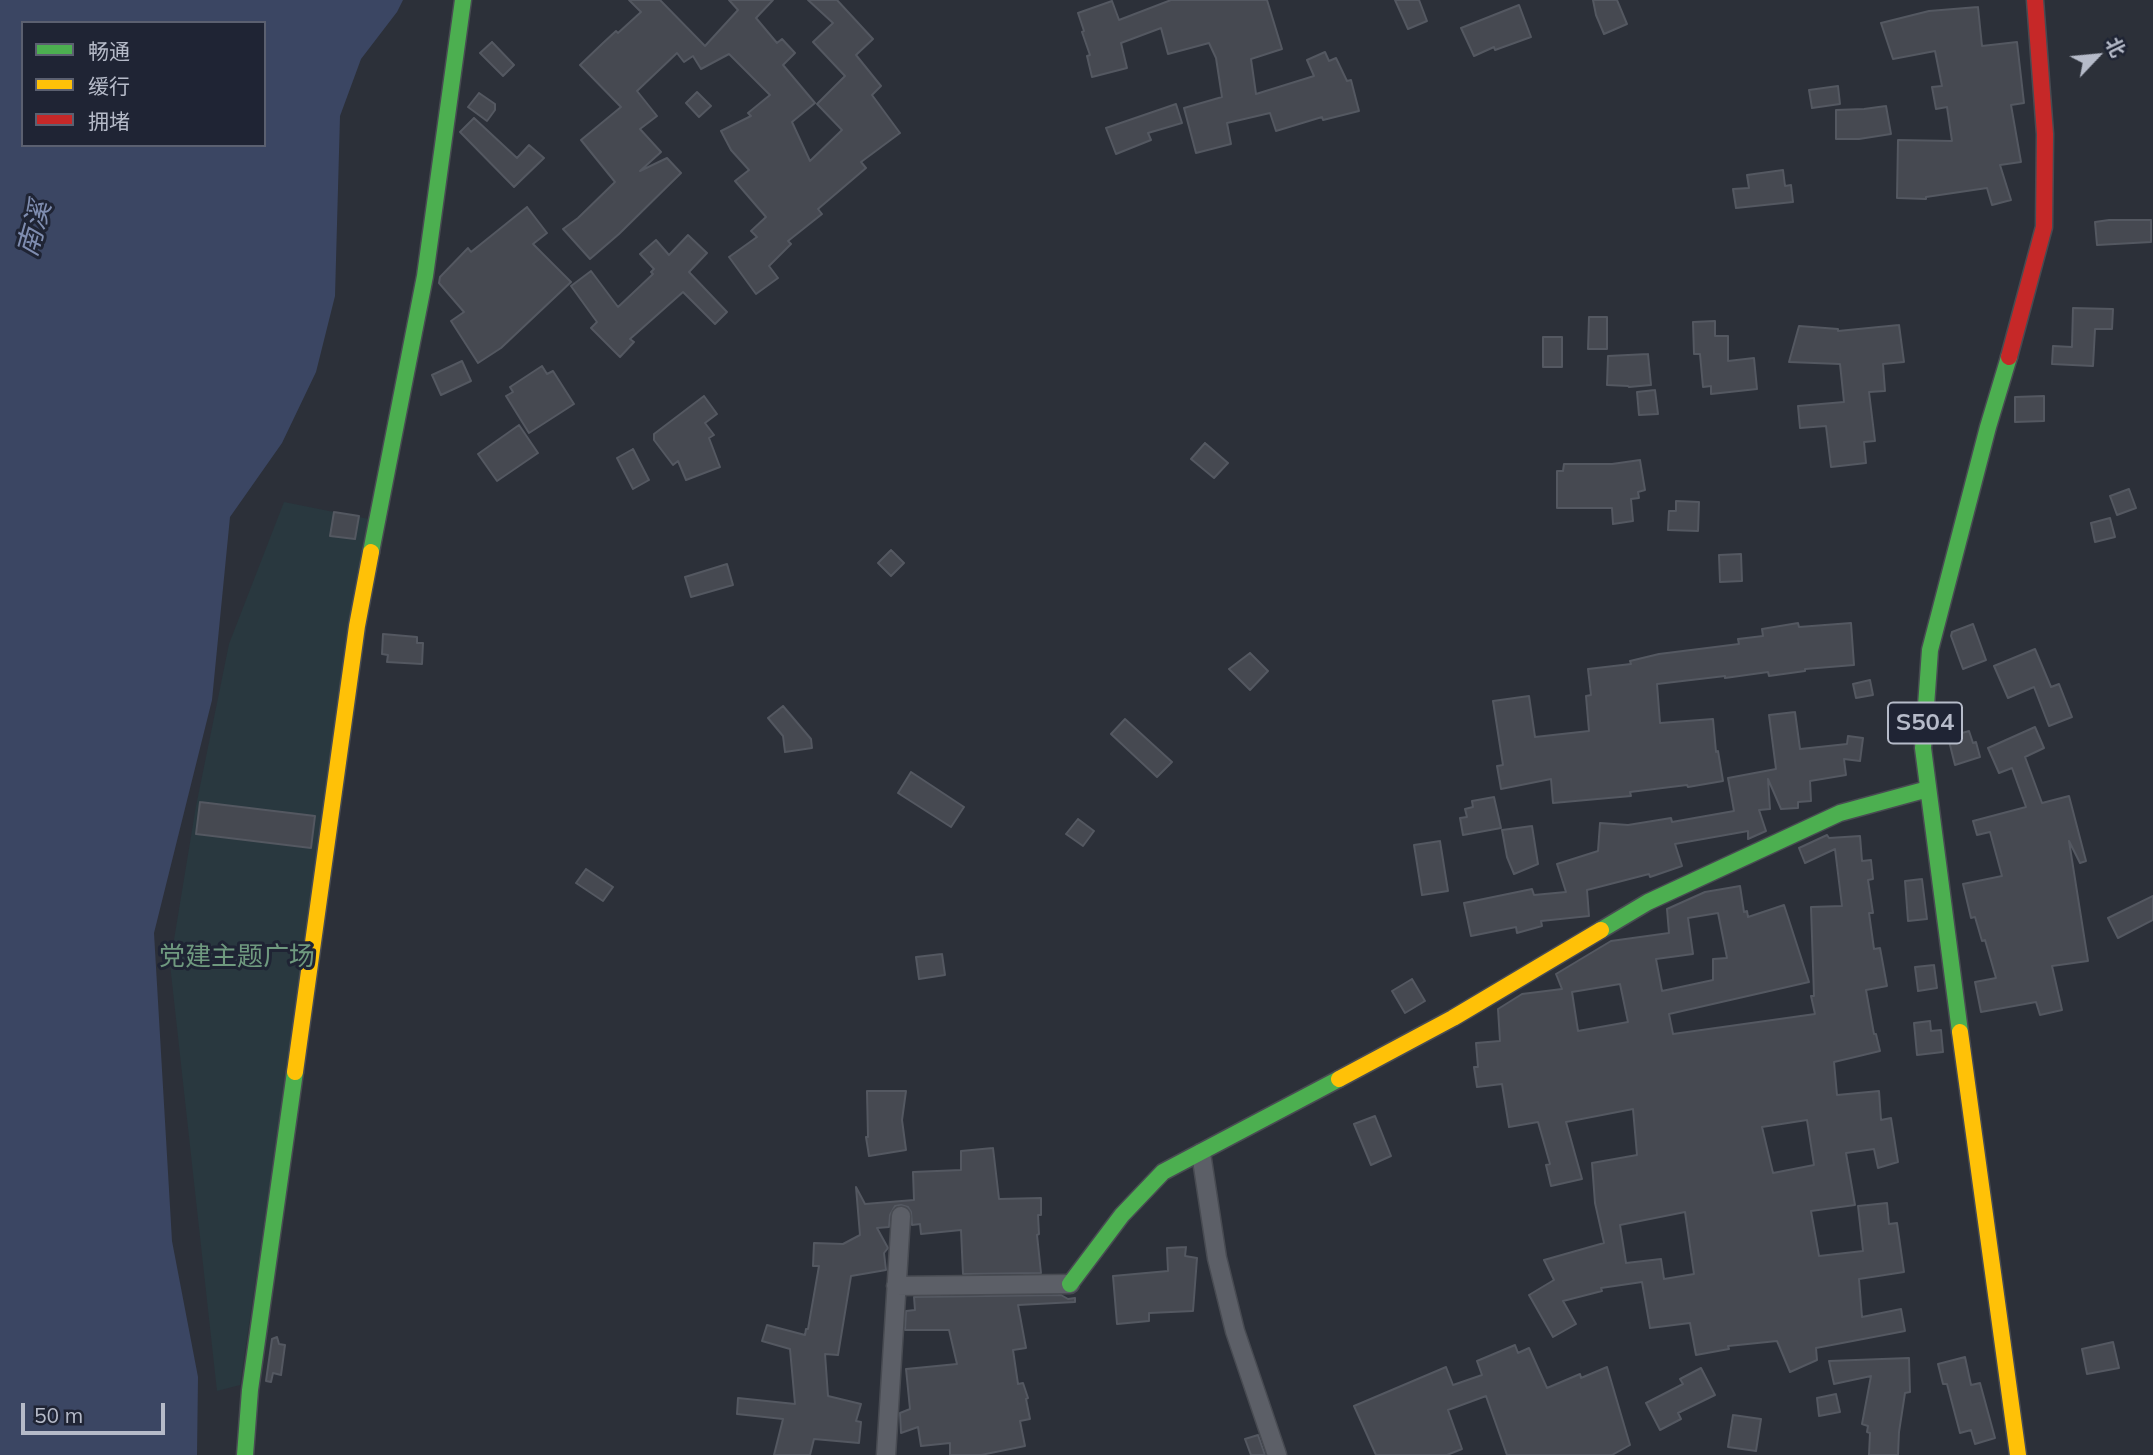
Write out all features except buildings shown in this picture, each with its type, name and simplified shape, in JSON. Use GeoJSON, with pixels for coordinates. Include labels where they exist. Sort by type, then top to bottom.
{"type":"FeatureCollection","features":[{"type":"Feature","properties":{"kind":"street"},"geometry":{"type":"LineString","coordinates":[[245,1455],[250,1390],[357,626],[425,276],[463,0]]}},
{"type":"Feature","properties":{"kind":"street","name":"S504"},"geometry":{"type":"LineString","coordinates":[[2018,1455],[1923,748],[1930,650],[1988,427],[2044,228],[2045,134],[2035,0]]}},
{"type":"Feature","properties":{"kind":"street"},"geometry":{"type":"LineString","coordinates":[[896,1286],[1070,1284],[1122,1214],[1163,1172],[1453,1018],[1648,902],[1840,813],[1928,789]]}},
{"type":"Feature","properties":{"kind":"street"},"geometry":{"type":"LineString","coordinates":[[1201,1153],[1217,1258],[1235,1331],[1277,1455]]}},
{"type":"Feature","properties":{"kind":"street"},"geometry":{"type":"LineString","coordinates":[[886,1455],[901,1216]]}},
{"type":"Feature","properties":{"kind":"green space","name":"党建主题广场"},"geometry":{"type":"Polygon","coordinates":[[[284,502],[369,519],[240,1385],[217,1391],[170,964],[196,806],[229,644],[284,502]]]}},
{"type":"Feature","properties":{"kind":"water","name":"南溪"},"geometry":{"type":"Polygon","coordinates":[[[0,0],[403,0],[361,59],[340,116],[335,296],[316,372],[282,443],[230,517],[212,700],[154,933],[172,1241],[198,1377],[197,1455],[0,1455],[0,0]]]}},
{"type":"Feature","properties":{"kind":"traffic: fast"},"geometry":{"type":"LineString","coordinates":[[371,552],[425,276],[463,0]]}},
{"type":"Feature","properties":{"kind":"traffic: fast"},"geometry":{"type":"LineString","coordinates":[[1960,1032],[1923,748],[1930,650],[2009,357]]}},
{"type":"Feature","properties":{"kind":"traffic: fast"},"geometry":{"type":"LineString","coordinates":[[1601,930],[1648,902],[1840,813],[1928,789]]}},
{"type":"Feature","properties":{"kind":"traffic: fast"},"geometry":{"type":"LineString","coordinates":[[245,1455],[250,1390],[295,1072]]}},
{"type":"Feature","properties":{"kind":"traffic: fast"},"geometry":{"type":"LineString","coordinates":[[1070,1284],[1122,1215],[1163,1172],[1339,1079]]}},
{"type":"Feature","properties":{"kind":"traffic: slow"},"geometry":{"type":"LineString","coordinates":[[295,1072],[357,626],[371,552]]}},
{"type":"Feature","properties":{"kind":"traffic: slow"},"geometry":{"type":"LineString","coordinates":[[1339,1079],[1453,1018],[1601,930]]}},
{"type":"Feature","properties":{"kind":"traffic: slow"},"geometry":{"type":"LineString","coordinates":[[1960,1032],[2018,1455]]}},
{"type":"Feature","properties":{"kind":"traffic: jam"},"geometry":{"type":"LineString","coordinates":[[2009,357],[2044,227],[2045,134],[2035,0]]}}]}
